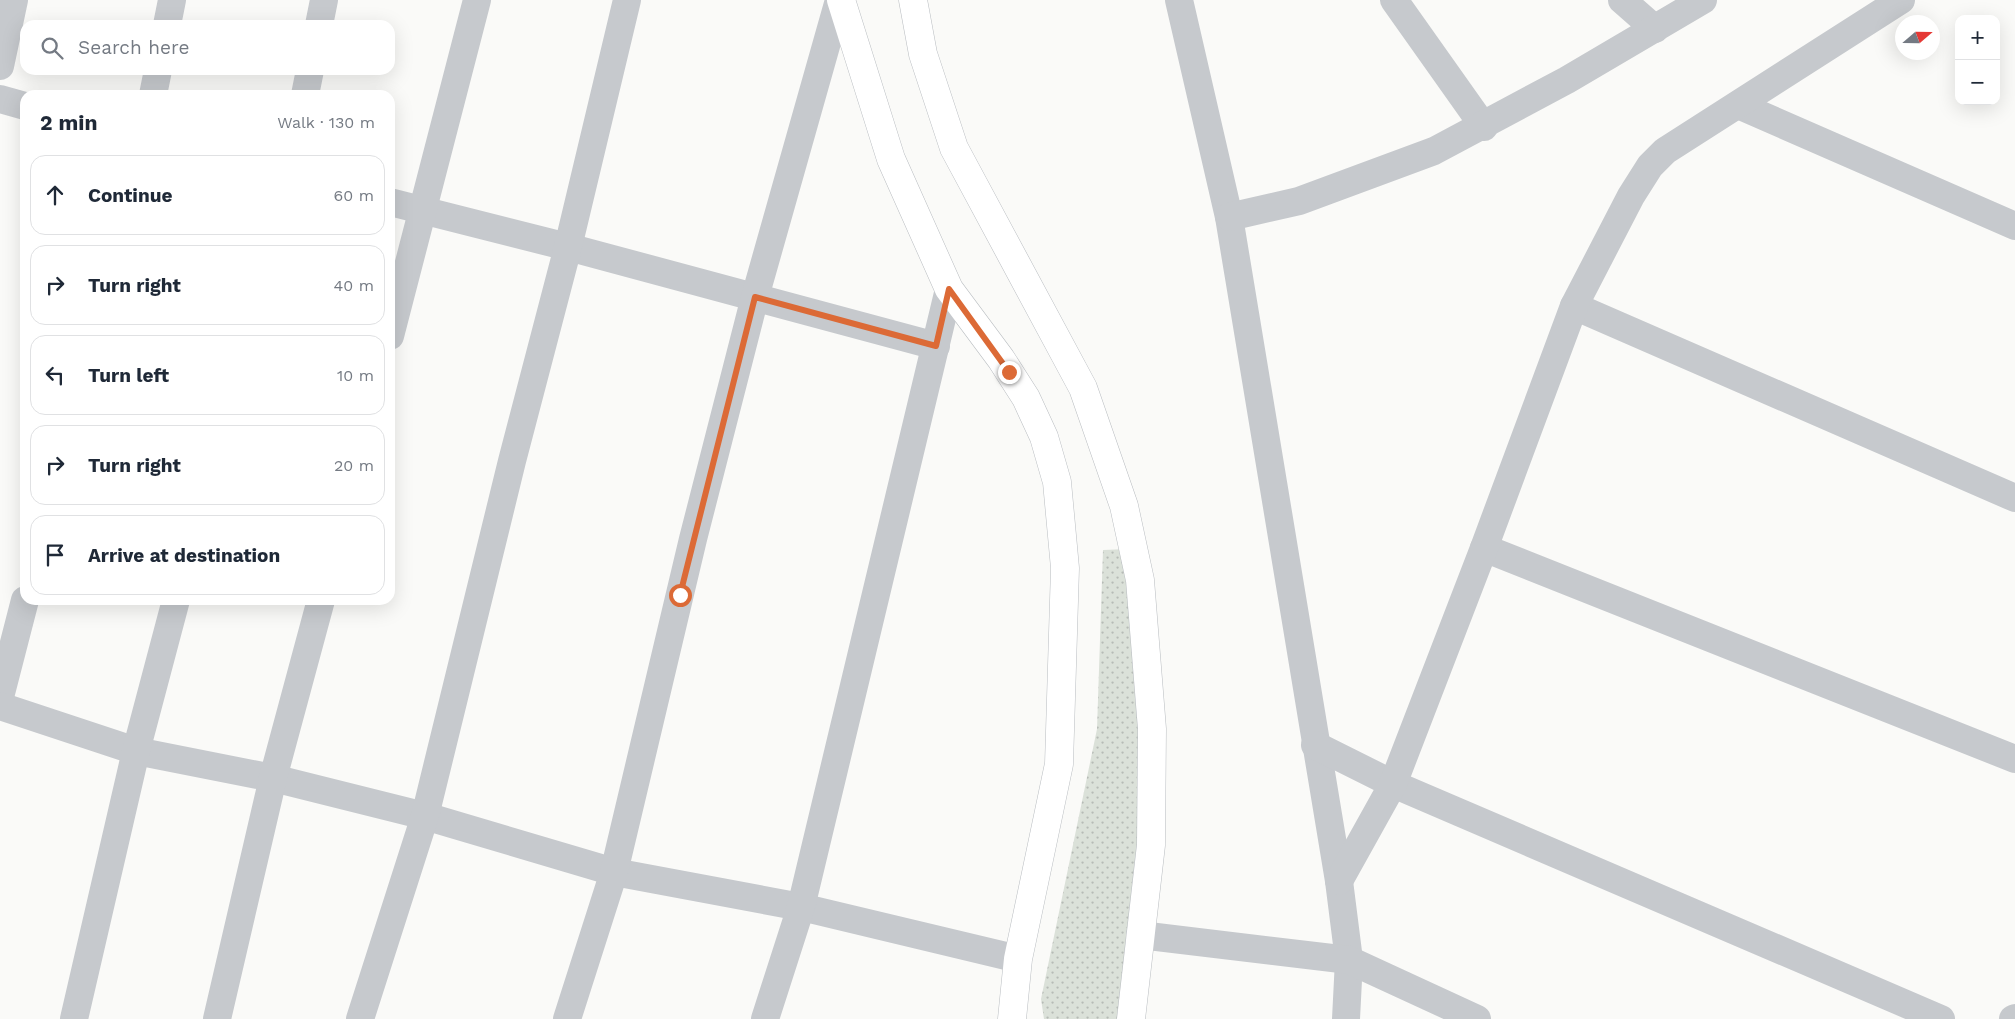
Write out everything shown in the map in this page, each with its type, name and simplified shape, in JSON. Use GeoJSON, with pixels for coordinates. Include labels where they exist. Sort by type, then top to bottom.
{"type":"FeatureCollection","features":[{"type":"Feature","properties":{"kind":"main road"},"geometry":{"type":"LineString","coordinates":[[840,0],[891,159],[949,289],[1001,359],[1026,398],[1044,437],[1058,482],[1065,568],[1059,764],[1018,959],[1012,1019]]}},
{"type":"Feature","properties":{"kind":"main road"},"geometry":{"type":"LineString","coordinates":[[913,0],[922,54],[954,148],[1084,388],[1124,506],[1140,580],[1152,729],[1151,846],[1131,1019]]}},
{"type":"Feature","properties":{"kind":"street"},"geometry":{"type":"LineString","coordinates":[[0,66],[14,0]]}},
{"type":"Feature","properties":{"kind":"street"},"geometry":{"type":"LineString","coordinates":[[168,20],[172,0]]}},
{"type":"Feature","properties":{"kind":"street"},"geometry":{"type":"LineString","coordinates":[[320,20],[324,0]]}},
{"type":"Feature","properties":{"kind":"street"},"geometry":{"type":"LineString","coordinates":[[395,317],[477,0]]}},
{"type":"Feature","properties":{"kind":"street"},"geometry":{"type":"LineString","coordinates":[[360,1019],[425,816],[512,461],[568,247],[627,0]]}},
{"type":"Feature","properties":{"kind":"street"},"geometry":{"type":"LineString","coordinates":[[567,1019],[614,872],[693,539],[755,297],[840,0]]}},
{"type":"Feature","properties":{"kind":"street"},"geometry":{"type":"LineString","coordinates":[[1179,0],[1229,217],[1339,882],[1349,960],[1346,1019]]}},
{"type":"Feature","properties":{"kind":"street"},"geometry":{"type":"LineString","coordinates":[[1394,0],[1484,127]]}},
{"type":"Feature","properties":{"kind":"street"},"geometry":{"type":"LineString","coordinates":[[1622,0],[1655,29]]}},
{"type":"Feature","properties":{"kind":"street"},"geometry":{"type":"LineString","coordinates":[[1229,217],[1299,201],[1354,183],[1434,152],[1484,127],[1703,0]]}},
{"type":"Feature","properties":{"kind":"street"},"geometry":{"type":"LineString","coordinates":[[1339,882],[1392,784],[1484,548],[1574,306],[1631,196],[1650,166],[1665,151],[1901,0]]}},
{"type":"Feature","properties":{"kind":"street"},"geometry":{"type":"LineString","coordinates":[[155,90],[157,75]]}},
{"type":"Feature","properties":{"kind":"street"},"geometry":{"type":"LineString","coordinates":[[306,90],[309,75]]}},
{"type":"Feature","properties":{"kind":"street"},"geometry":{"type":"LineString","coordinates":[[0,98],[20,104]]}},
{"type":"Feature","properties":{"kind":"street"},"geometry":{"type":"LineString","coordinates":[[1738,104],[2015,226]]}},
{"type":"Feature","properties":{"kind":"street"},"geometry":{"type":"LineString","coordinates":[[395,203],[568,247],[936,346]]}},
{"type":"Feature","properties":{"kind":"street"},"geometry":{"type":"LineString","coordinates":[[765,1019],[801,907],[949,289]]}},
{"type":"Feature","properties":{"kind":"street"},"geometry":{"type":"LineString","coordinates":[[1574,306],[2015,498]]}},
{"type":"Feature","properties":{"kind":"street"},"geometry":{"type":"LineString","coordinates":[[1484,548],[2015,759]]}},
{"type":"Feature","properties":{"kind":"street"},"geometry":{"type":"LineString","coordinates":[[0,697],[24,605]]}},
{"type":"Feature","properties":{"kind":"street"},"geometry":{"type":"LineString","coordinates":[[74,1019],[136,751],[175,605]]}},
{"type":"Feature","properties":{"kind":"street"},"geometry":{"type":"LineString","coordinates":[[217,1019],[273,778],[319,605]]}},
{"type":"Feature","properties":{"kind":"street"},"geometry":{"type":"LineString","coordinates":[[0,706],[136,751],[273,778],[425,816],[614,872],[801,907],[1018,959]]}},
{"type":"Feature","properties":{"kind":"street"},"geometry":{"type":"LineString","coordinates":[[1315,745],[1392,784],[1941,1019]]}},
{"type":"Feature","properties":{"kind":"street"},"geometry":{"type":"LineString","coordinates":[[1140,935],[1349,960],[1477,1019]]}},
{"type":"Feature","properties":{"kind":"shaded area"},"geometry":{"type":"Polygon","coordinates":[[[1128,549],[1148,833],[1120,1019],[1044,1019],[1041,999],[1097,729],[1103,550],[1128,549]]]}},
{"type":"Feature","properties":{"kind":"route"},"geometry":{"type":"LineString","coordinates":[[680,595],[755,297],[936,346],[949,289],[1009,372]]}}]}
